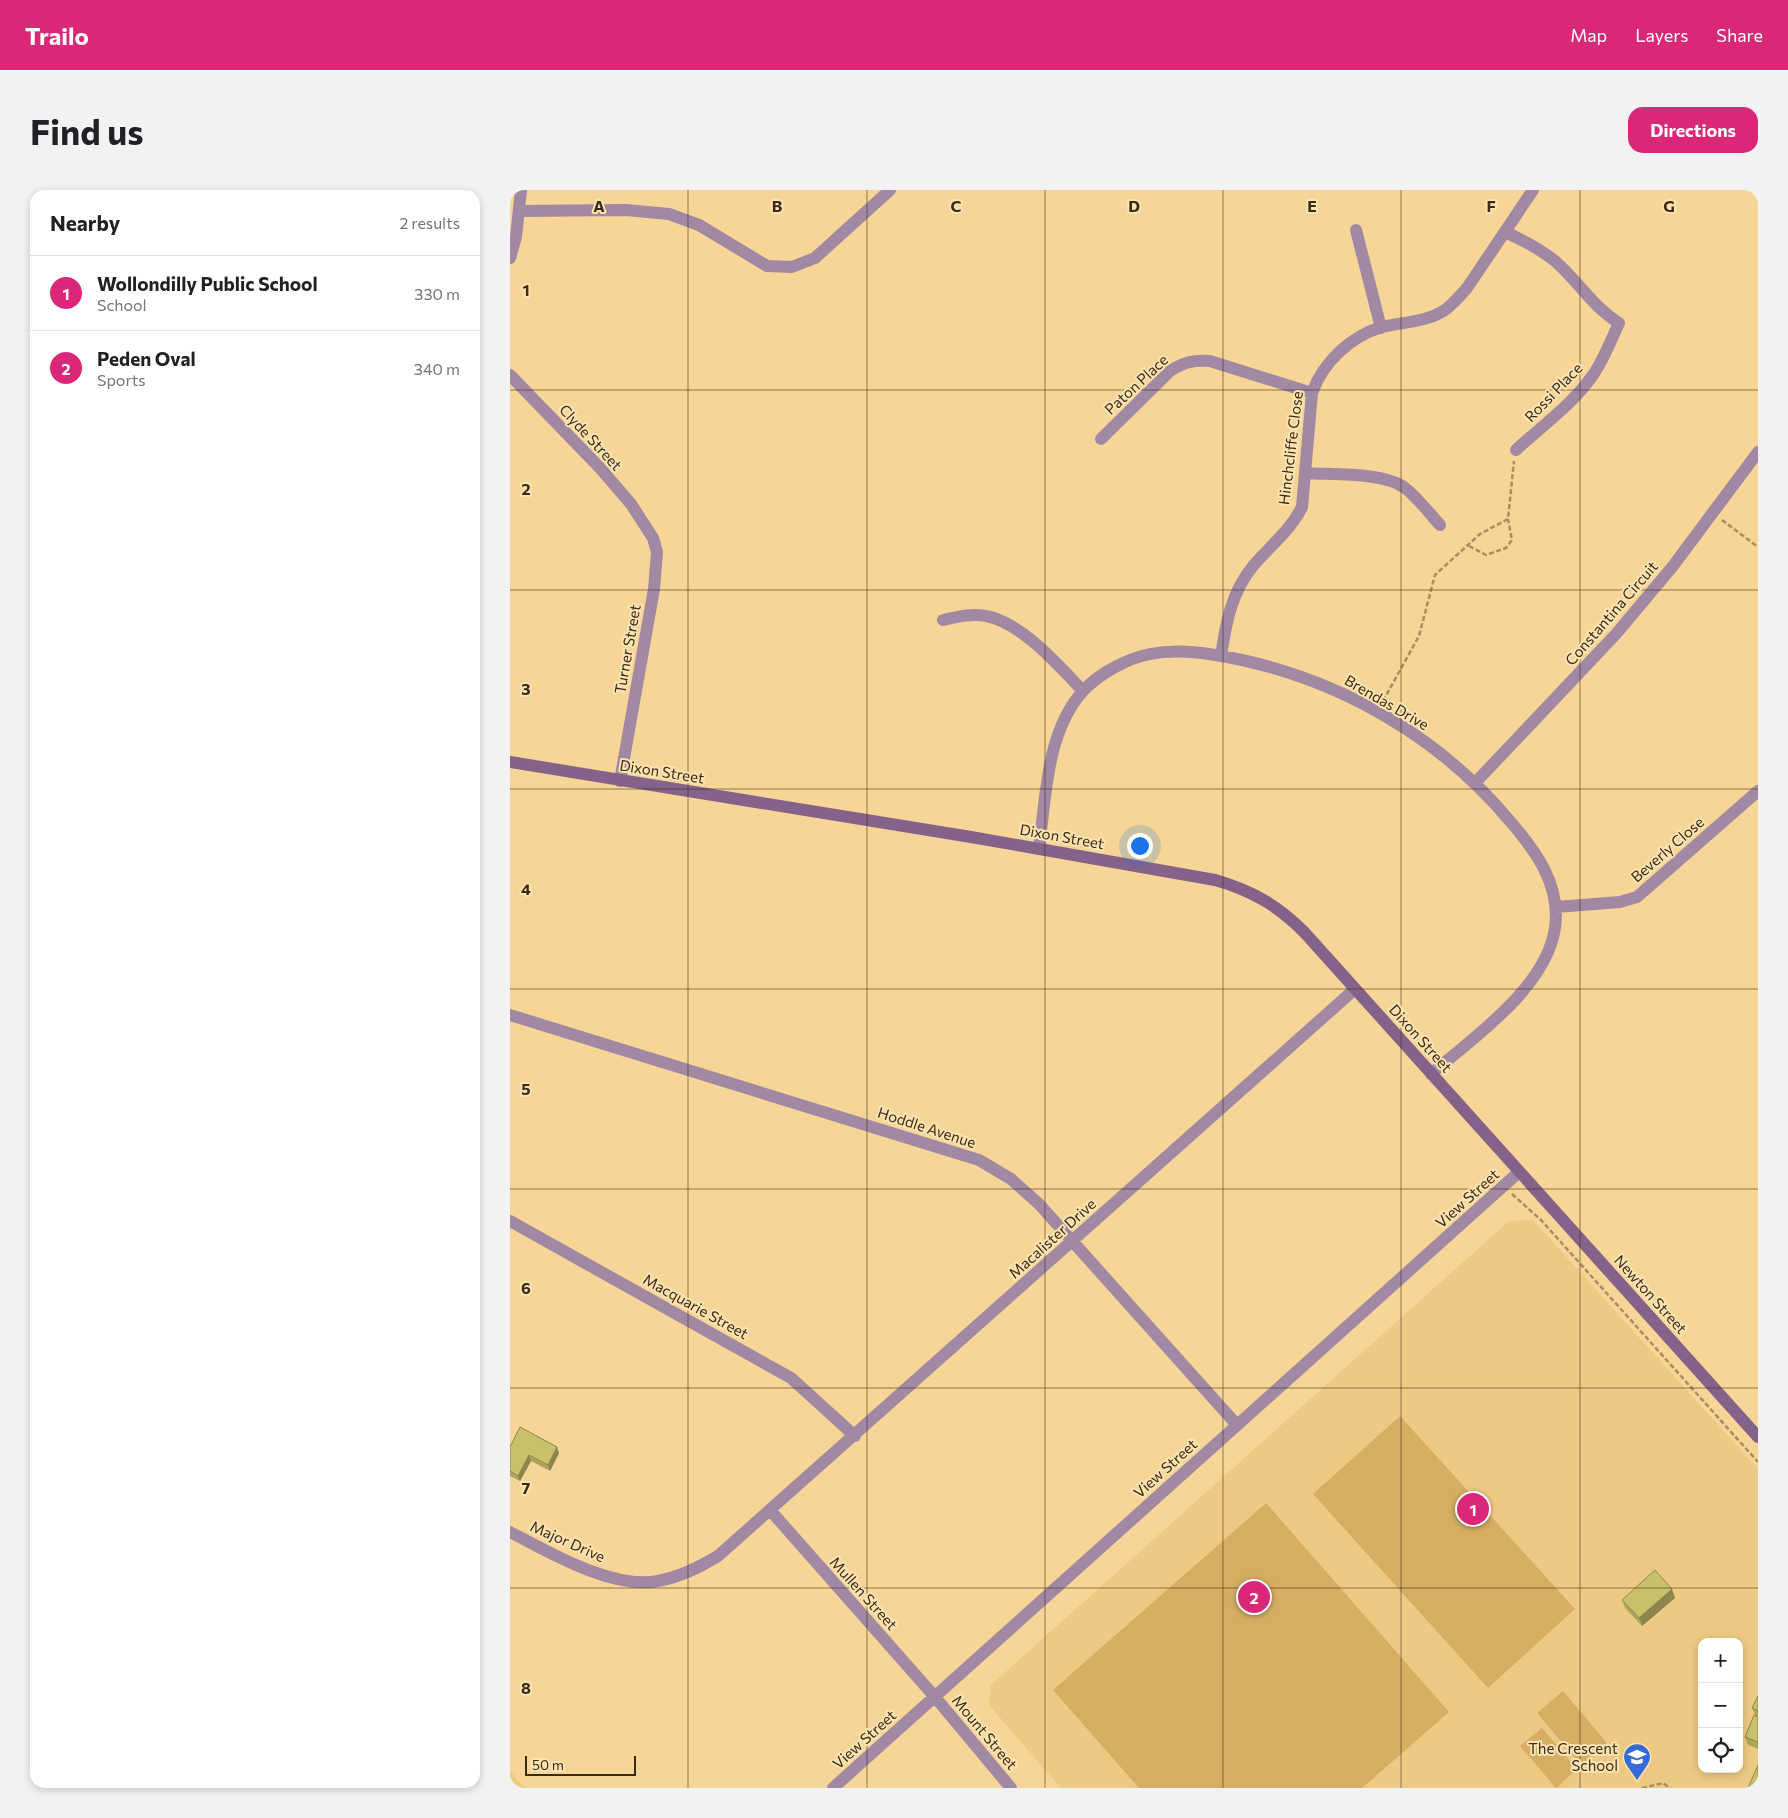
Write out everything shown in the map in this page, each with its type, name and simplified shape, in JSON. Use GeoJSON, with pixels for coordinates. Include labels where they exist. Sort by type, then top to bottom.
{"type":"FeatureCollection","features":[{"type":"Feature","properties":{"kind":"street"},"geometry":{"type":"LineString","coordinates":[[510,258],[520,211],[521,190]]}},
{"type":"Feature","properties":{"kind":"street"},"geometry":{"type":"LineString","coordinates":[[520,211],[626,210],[669,214],[699,224],[766,266],[792,267],[815,258],[890,190]]}},
{"type":"Feature","properties":{"kind":"street","name":"Hinchcliffe Close"},"geometry":{"type":"LineString","coordinates":[[1221,656],[1228,613],[1238,588],[1253,566],[1296,520],[1302,507],[1312,393],[1317,379],[1338,354],[1362,336],[1381,328],[1428,317],[1444,310],[1466,288],[1534,190]]}},
{"type":"Feature","properties":{"kind":"street"},"geometry":{"type":"LineString","coordinates":[[1356,230],[1381,328]]}},
{"type":"Feature","properties":{"kind":"street","name":"Rossi Place"},"geometry":{"type":"LineString","coordinates":[[1506,232],[1556,262],[1595,304],[1619,323],[1602,360],[1582,389],[1542,430],[1516,450]]}},
{"type":"Feature","properties":{"kind":"street","name":"Paton Place"},"geometry":{"type":"LineString","coordinates":[[1101,439],[1170,371],[1182,363],[1194,360],[1210,361],[1312,393]]}},
{"type":"Feature","properties":{"kind":"street","name":"Clyde Street"},"geometry":{"type":"LineString","coordinates":[[510,375],[600,468],[645,524]]}},
{"type":"Feature","properties":{"kind":"street","name":"Constantina Circuit"},"geometry":{"type":"LineString","coordinates":[[1475,783],[1616,634],[1713,513],[1758,452]]}},
{"type":"Feature","properties":{"kind":"street"},"geometry":{"type":"LineString","coordinates":[[1306,473],[1361,477],[1395,482],[1409,492],[1440,524]]}},
{"type":"Feature","properties":{"kind":"street","name":"Turner Street"},"geometry":{"type":"LineString","coordinates":[[620,781],[656,567],[657,552],[653,538],[645,524]]}},
{"type":"Feature","properties":{"kind":"street"},"geometry":{"type":"LineString","coordinates":[[943,620],[965,616],[986,616],[1006,623],[1026,636],[1083,691]]}},
{"type":"Feature","properties":{"kind":"street","name":"Brendas Drive"},"geometry":{"type":"LineString","coordinates":[[1039,848],[1055,744],[1062,724],[1083,691],[1103,674],[1118,666],[1150,654],[1176,651],[1221,656],[1264,665],[1303,677],[1338,691],[1377,711],[1429,745],[1475,783],[1498,807],[1540,859],[1551,883],[1556,907],[1555,930],[1549,950],[1540,967],[1517,998],[1431,1074]]}},
{"type":"Feature","properties":{"kind":"street","name":"Dixon Street"},"geometry":{"type":"LineString","coordinates":[[510,762],[1039,848],[1215,880],[1252,892],[1283,911],[1519,1172]]}},
{"type":"Feature","properties":{"kind":"street","name":"Beverly Close"},"geometry":{"type":"LineString","coordinates":[[1556,907],[1620,902],[1637,897],[1758,791]]}},
{"type":"Feature","properties":{"kind":"street","name":"Macalister Drive"},"geometry":{"type":"LineString","coordinates":[[770,1510],[1355,989]]}},
{"type":"Feature","properties":{"kind":"street","name":"Hoddle Avenue"},"geometry":{"type":"LineString","coordinates":[[510,1016],[979,1160],[1011,1179],[1039,1204],[1074,1240],[1237,1425]]}},
{"type":"Feature","properties":{"kind":"street","name":"View Street"},"geometry":{"type":"LineString","coordinates":[[833,1788],[1519,1172]]}},
{"type":"Feature","properties":{"kind":"street","name":"Newton Street"},"geometry":{"type":"LineString","coordinates":[[1519,1172],[1758,1437]]}},
{"type":"Feature","properties":{"kind":"street","name":"Macquarie Street"},"geometry":{"type":"LineString","coordinates":[[510,1221],[791,1378],[855,1436]]}},
{"type":"Feature","properties":{"kind":"street","name":"Mullen Street"},"geometry":{"type":"LineString","coordinates":[[770,1510],[935,1697]]}},
{"type":"Feature","properties":{"kind":"street","name":"Major Drive"},"geometry":{"type":"LineString","coordinates":[[510,1532],[590,1571],[621,1580],[656,1582],[690,1572],[718,1556],[770,1510]]}},
{"type":"Feature","properties":{"kind":"street","name":"Mount Street"},"geometry":{"type":"LineString","coordinates":[[935,1697],[1011,1788]]}},
{"type":"Feature","properties":{"kind":"path"},"geometry":{"type":"LineString","coordinates":[[1469,546],[1486,555],[1506,548],[1512,540],[1508,519],[1516,450]]}},
{"type":"Feature","properties":{"kind":"path"},"geometry":{"type":"LineString","coordinates":[[1713,513],[1758,547]]}},
{"type":"Feature","properties":{"kind":"path"},"geometry":{"type":"LineString","coordinates":[[1377,711],[1419,636],[1435,575],[1480,534],[1508,519]]}},
{"type":"Feature","properties":{"kind":"path"},"geometry":{"type":"LineString","coordinates":[[1504,1186],[1541,1220],[1758,1462]]}},
{"type":"Feature","properties":{"kind":"path"},"geometry":{"type":"LineString","coordinates":[[1642,1788],[1663,1784],[1670,1788]]}},
{"type":"Feature","properties":{"kind":"shaded area"},"geometry":{"type":"Polygon","coordinates":[[[1533,1220],[1758,1469],[1758,1788],[1061,1788],[989,1705],[991,1685],[1509,1221],[1533,1220]]]}},
{"type":"Feature","properties":{"kind":"shaded area"},"geometry":{"type":"Polygon","coordinates":[[[1400,1416],[1575,1609],[1488,1688],[1313,1494],[1400,1416]]]}},
{"type":"Feature","properties":{"kind":"shaded area"},"geometry":{"type":"Polygon","coordinates":[[[1266,1503],[1449,1712],[1362,1788],[1139,1788],[1053,1690],[1266,1503]]]}},
{"type":"Feature","properties":{"kind":"shaded area"},"geometry":{"type":"Polygon","coordinates":[[[1563,1691],[1607,1743],[1581,1765],[1537,1713],[1563,1691]]]}},
{"type":"Feature","properties":{"kind":"shaded area"},"geometry":{"type":"Polygon","coordinates":[[[1542,1728],[1577,1769],[1556,1788],[1520,1746],[1542,1728]]]}},
{"type":"Feature","properties":{"kind":"shaded area"},"geometry":{"type":"Polygon","coordinates":[[[510,1771],[525,1788],[510,1788],[510,1771]]]}},
{"type":"Feature","properties":{"kind":"building"},"geometry":{"type":"Polygon","coordinates":[[[520,1427],[557,1447],[548,1465],[529,1455],[518,1476],[510,1471],[510,1447],[520,1427]]]}},
{"type":"Feature","properties":{"kind":"building"},"geometry":{"type":"Polygon","coordinates":[[[1655,1570],[1672,1589],[1639,1618],[1622,1600],[1655,1570]]]}},
{"type":"Feature","properties":{"kind":"building"},"geometry":{"type":"Polygon","coordinates":[[[1758,1696],[1758,1711],[1752,1708],[1758,1696]]]}},
{"type":"Feature","properties":{"kind":"building"},"geometry":{"type":"Polygon","coordinates":[[[1754,1715],[1758,1717],[1758,1742],[1745,1737],[1754,1715]]]}},
{"type":"Feature","properties":{"kind":"building"},"geometry":{"type":"Polygon","coordinates":[[[1758,1765],[1758,1788],[1748,1788],[1758,1765]]]}},
{"type":"Feature","properties":{"kind":"place","name":"Wollondilly Public School"},"geometry":{"type":"Point","coordinates":[1473,1509]}},
{"type":"Feature","properties":{"kind":"place","name":"Peden Oval"},"geometry":{"type":"Point","coordinates":[1254,1597]}},
{"type":"Feature","properties":{"kind":"place","name":"The Crescent School"},"geometry":{"type":"Point","coordinates":[1637,1781]}}]}
